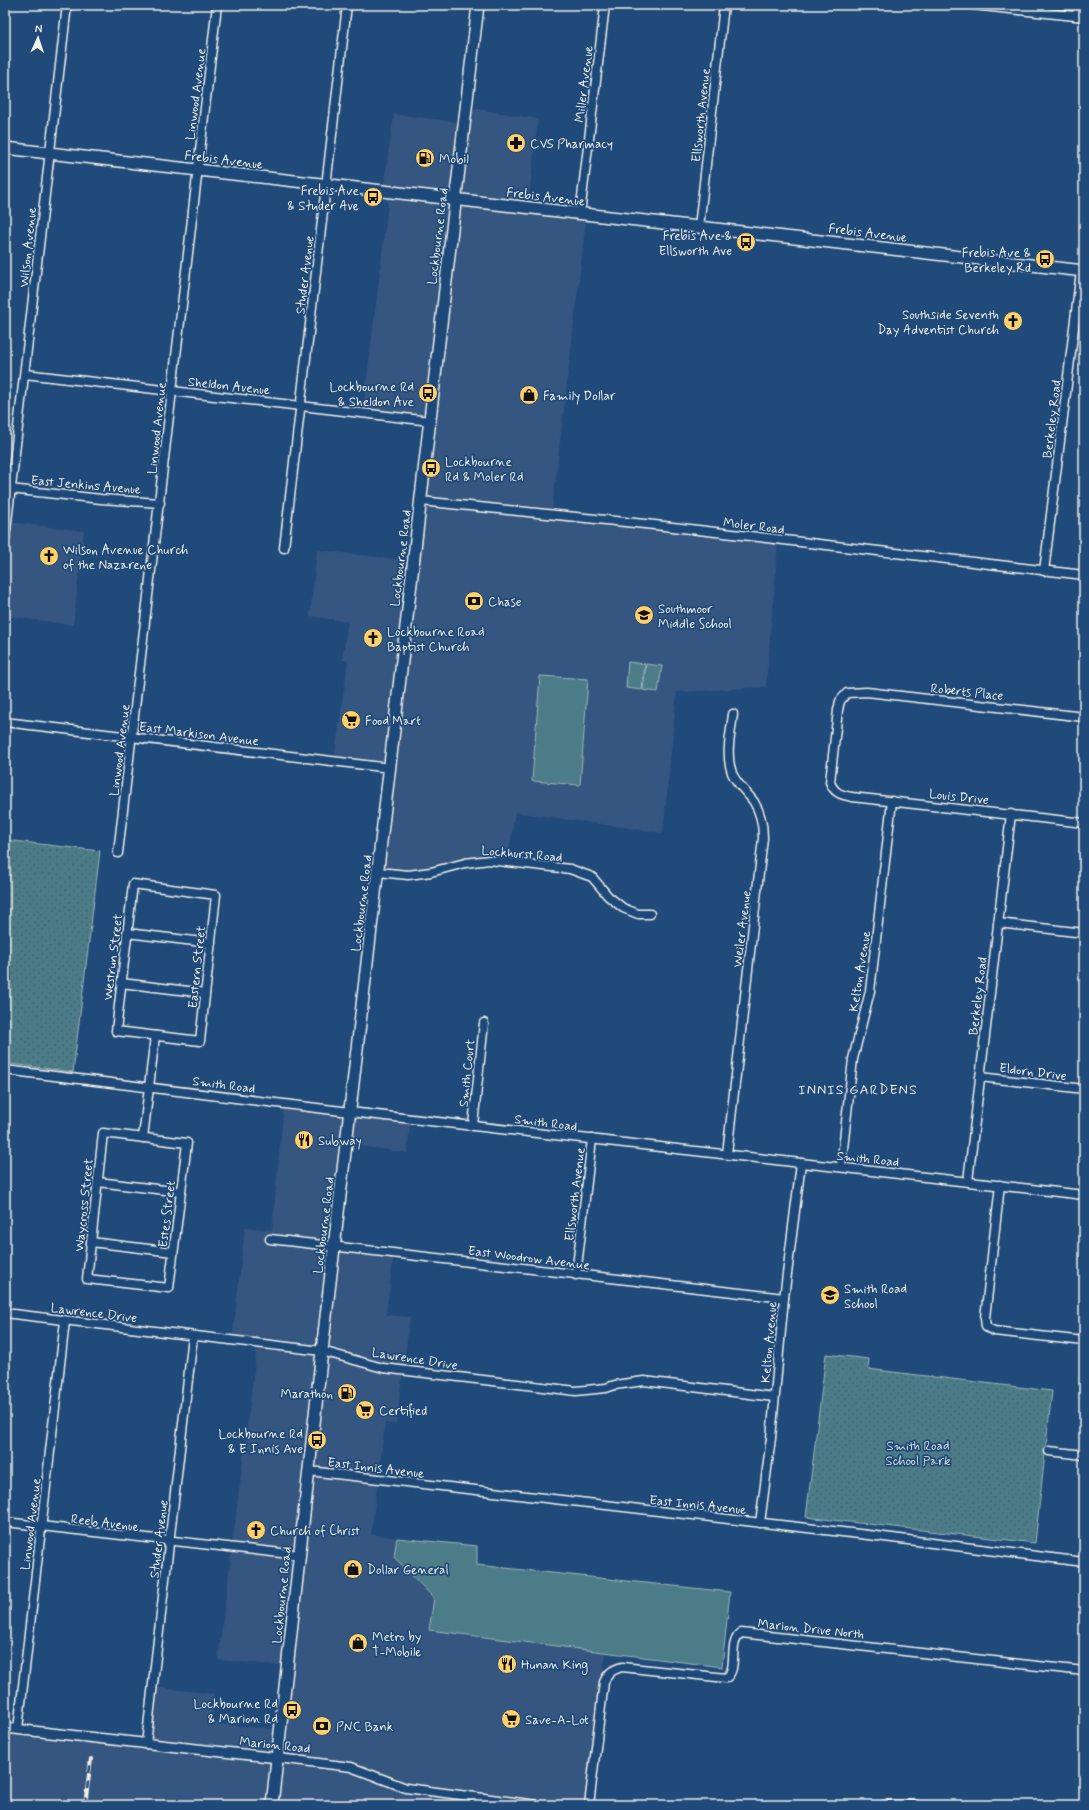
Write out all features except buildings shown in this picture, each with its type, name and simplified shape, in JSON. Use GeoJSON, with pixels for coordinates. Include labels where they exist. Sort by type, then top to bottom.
{"type":"FeatureCollection","features":[{"type":"Feature","properties":{"kind":"main road","name":"Lockbourne Road"},"geometry":{"type":"LineString","coordinates":[[272,1805],[322,1351],[478,5]]}},
{"type":"Feature","properties":{"kind":"main road","name":"Frebis Avenue"},"geometry":{"type":"LineString","coordinates":[[5,148],[1082,271]]}},
{"type":"Feature","properties":{"kind":"street","name":"Wilson Avenue"},"geometry":{"type":"LineString","coordinates":[[5,539],[8,487],[25,374],[67,5]]}},
{"type":"Feature","properties":{"kind":"street","name":"Linwood Avenue"},"geometry":{"type":"LineString","coordinates":[[118,853],[217,5]]}},
{"type":"Feature","properties":{"kind":"street","name":"Studer Avenue"},"geometry":{"type":"LineString","coordinates":[[284,548],[347,5]]}},
{"type":"Feature","properties":{"kind":"street","name":"Miller Avenue"},"geometry":{"type":"LineString","coordinates":[[580,214],[605,5]]}},
{"type":"Feature","properties":{"kind":"street","name":"Ellsworth Avenue"},"geometry":{"type":"LineString","coordinates":[[699,227],[724,5]]}},
{"type":"Feature","properties":{"kind":"street"},"geometry":{"type":"LineString","coordinates":[[973,5],[1080,16],[1078,5]]}},
{"type":"Feature","properties":{"kind":"street","name":"Berkeley Road"},"geometry":{"type":"LineString","coordinates":[[1044,571],[1082,271]]}},
{"type":"Feature","properties":{"kind":"street","name":"Sheldon Avenue"},"geometry":{"type":"LineString","coordinates":[[25,374],[430,421]]}},
{"type":"Feature","properties":{"kind":"street","name":"East Jenkins Avenue"},"geometry":{"type":"LineString","coordinates":[[8,487],[101,499],[160,503]]}},
{"type":"Feature","properties":{"kind":"street","name":"Moler Road"},"geometry":{"type":"LineString","coordinates":[[421,501],[664,526],[1084,575]]}},
{"type":"Feature","properties":{"kind":"street","name":"Roberts Place"},"geometry":{"type":"LineString","coordinates":[[833,790],[830,782],[830,772],[838,710],[840,700],[847,693],[867,692],[1084,717]]}},
{"type":"Feature","properties":{"kind":"street","name":"Weiler Avenue"},"geometry":{"type":"LineString","coordinates":[[727,1154],[763,838],[763,824],[760,813],[754,802],[732,772],[729,749],[733,714]]}},
{"type":"Feature","properties":{"kind":"street","name":"East Markison Avenue"},"geometry":{"type":"LineString","coordinates":[[5,722],[390,768]]}},
{"type":"Feature","properties":{"kind":"street","name":"Louis Drive"},"geometry":{"type":"LineString","coordinates":[[833,790],[841,795],[1084,823]]}},
{"type":"Feature","properties":{"kind":"street","name":"Kelton Avenue"},"geometry":{"type":"LineString","coordinates":[[841,1168],[853,1059],[870,991],[892,801]]}},
{"type":"Feature","properties":{"kind":"street","name":"Berkeley Road"},"geometry":{"type":"LineString","coordinates":[[968,1181],[1011,814]]}},
{"type":"Feature","properties":{"kind":"street","name":"Lockhurst Road"},"geometry":{"type":"LineString","coordinates":[[378,872],[408,875],[431,872],[465,863],[489,860],[570,869],[592,877],[614,903],[638,914],[650,914]]}},
{"type":"Feature","properties":{"kind":"street","name":"Eastern Street"},"geometry":{"type":"LineString","coordinates":[[133,884],[216,895],[200,1041],[155,1036]]}},
{"type":"Feature","properties":{"kind":"street","name":"Westrun Street"},"geometry":{"type":"LineString","coordinates":[[133,884],[116,1032],[155,1036]]}},
{"type":"Feature","properties":{"kind":"street"},"geometry":{"type":"LineString","coordinates":[[998,923],[1084,932]]}},
{"type":"Feature","properties":{"kind":"street"},"geometry":{"type":"LineString","coordinates":[[127,933],[211,943]]}},
{"type":"Feature","properties":{"kind":"street"},"geometry":{"type":"LineString","coordinates":[[121,983],[205,993]]}},
{"type":"Feature","properties":{"kind":"street","name":"Smith Court"},"geometry":{"type":"LineString","coordinates":[[473,1125],[484,1023]]}},
{"type":"Feature","properties":{"kind":"street"},"geometry":{"type":"LineString","coordinates":[[143,1138],[155,1036]]}},
{"type":"Feature","properties":{"kind":"street","name":"Smith Road"},"geometry":{"type":"LineString","coordinates":[[5,1070],[350,1112],[1084,1195]]}},
{"type":"Feature","properties":{"kind":"street","name":"Eldorn Drive"},"geometry":{"type":"LineString","coordinates":[[980,1077],[1084,1089]]}},
{"type":"Feature","properties":{"kind":"street","name":"Waycross Street"},"geometry":{"type":"LineString","coordinates":[[143,1138],[103,1133],[87,1279],[169,1288]]}},
{"type":"Feature","properties":{"kind":"street","name":"Estes Street"},"geometry":{"type":"LineString","coordinates":[[143,1138],[187,1143],[169,1288]]}},
{"type":"Feature","properties":{"kind":"street","name":"Ellsworth Avenue"},"geometry":{"type":"LineString","coordinates":[[576,1275],[592,1139]]}},
{"type":"Feature","properties":{"kind":"street","name":"Kelton Avenue"},"geometry":{"type":"LineString","coordinates":[[760,1523],[784,1298],[801,1163]]}},
{"type":"Feature","properties":{"kind":"street"},"geometry":{"type":"LineString","coordinates":[[98,1182],[181,1192]]}},
{"type":"Feature","properties":{"kind":"street"},"geometry":{"type":"LineString","coordinates":[[1000,1185],[985,1318],[986,1327],[994,1331],[1084,1341]]}},
{"type":"Feature","properties":{"kind":"street","name":"East Woodrow Avenue"},"geometry":{"type":"LineString","coordinates":[[270,1239],[784,1298]]}},
{"type":"Feature","properties":{"kind":"street"},"geometry":{"type":"LineString","coordinates":[[91,1242],[173,1252]]}},
{"type":"Feature","properties":{"kind":"street","name":"Lawrence Drive"},"geometry":{"type":"LineString","coordinates":[[5,1313],[322,1351],[383,1368],[576,1391],[606,1388],[615,1385],[644,1381],[774,1397]]}},
{"type":"Feature","properties":{"kind":"street","name":"Linwood Avenue"},"geometry":{"type":"LineString","coordinates":[[18,1729],[65,1321]]}},
{"type":"Feature","properties":{"kind":"street","name":"Studer Avenue"},"geometry":{"type":"LineString","coordinates":[[146,1744],[193,1336]]}},
{"type":"Feature","properties":{"kind":"street"},"geometry":{"type":"LineString","coordinates":[[1049,1451],[1084,1455]]}},
{"type":"Feature","properties":{"kind":"street","name":"East Innis Avenue"},"geometry":{"type":"LineString","coordinates":[[309,1471],[1084,1562]]}},
{"type":"Feature","properties":{"kind":"street","name":"Reeb Avenue"},"geometry":{"type":"LineString","coordinates":[[5,1522],[169,1542],[299,1555]]}},
{"type":"Feature","properties":{"kind":"street","name":"Marion Drive North"},"geometry":{"type":"LineString","coordinates":[[589,1805],[604,1682],[607,1675],[614,1669],[622,1667],[726,1678],[731,1672],[735,1642],[741,1633],[1084,1670]]}},
{"type":"Feature","properties":{"kind":"street","name":"Marion Road"},"geometry":{"type":"LineString","coordinates":[[5,1728],[341,1764],[410,1789],[538,1805]]}},
{"type":"Feature","properties":{"kind":"street"},"geometry":{"type":"LineString","coordinates":[[884,1805],[917,1805]]}},
{"type":"Feature","properties":{"kind":"shaded area"},"geometry":{"type":"Polygon","coordinates":[[[466,107],[538,119],[528,205],[587,212],[551,519],[778,543],[766,687],[677,692],[663,833],[515,812],[508,861],[410,874],[377,871],[389,768],[334,761],[348,661],[342,660],[348,622],[310,616],[317,550],[413,561],[431,421],[363,412],[388,204],[383,190],[394,114],[464,123],[466,107]]]}},
{"type":"Feature","properties":{"kind":"shaded area"},"geometry":{"type":"Polygon","coordinates":[[[8,522],[84,531],[73,625],[5,616],[5,542],[8,522]]]}},
{"type":"Feature","properties":{"kind":"shaded area"},"geometry":{"type":"Polygon","coordinates":[[[284,1103],[411,1119],[407,1153],[347,1144],[334,1245],[394,1253],[386,1315],[410,1317],[396,1424],[385,1423],[371,1534],[397,1538],[394,1557],[434,1599],[430,1630],[606,1652],[584,1805],[5,1805],[5,1729],[147,1746],[154,1687],[214,1694],[212,1723],[281,1730],[287,1666],[218,1660],[257,1346],[232,1342],[245,1227],[272,1230],[284,1103]]]}},
{"type":"Feature","properties":{"kind":"green space"},"geometry":{"type":"Polygon","coordinates":[[[628,662],[645,664],[642,690],[626,688],[628,662]]]}},
{"type":"Feature","properties":{"kind":"green space"},"geometry":{"type":"Polygon","coordinates":[[[646,664],[662,666],[658,692],[643,690],[646,664]]]}},
{"type":"Feature","properties":{"kind":"green space"},"geometry":{"type":"Polygon","coordinates":[[[540,676],[588,679],[580,785],[532,781],[540,676]]]}},
{"type":"Feature","properties":{"kind":"green space"},"geometry":{"type":"Polygon","coordinates":[[[5,840],[100,851],[73,1072],[5,1063],[5,840]]]}},
{"type":"Feature","properties":{"kind":"green space","name":"Smith Road School Park"},"geometry":{"type":"Polygon","coordinates":[[[826,1354],[869,1359],[868,1369],[1052,1391],[1035,1543],[806,1517],[826,1354]]]}},
{"type":"Feature","properties":{"kind":"green space"},"geometry":{"type":"Polygon","coordinates":[[[397,1538],[477,1546],[477,1565],[730,1592],[722,1667],[429,1630],[434,1598],[394,1557],[397,1538]]]}},
{"type":"Feature","properties":{"kind":"railway"},"geometry":{"type":"LineString","coordinates":[[85,1805],[91,1759]]}},
{"type":"Feature","properties":{"kind":"place","name":"CVS Pharmacy"},"geometry":{"type":"Point","coordinates":[516,143]}},
{"type":"Feature","properties":{"kind":"place","name":"Mobil"},"geometry":{"type":"Point","coordinates":[425,158]}},
{"type":"Feature","properties":{"kind":"place","name":"Frebis Ave & Studer Ave"},"geometry":{"type":"Point","coordinates":[373,197]}},
{"type":"Feature","properties":{"kind":"place","name":"Frebis Ave & Ellsworth Ave"},"geometry":{"type":"Point","coordinates":[746,242]}},
{"type":"Feature","properties":{"kind":"place","name":"Frebis Ave & Berkeley Rd"},"geometry":{"type":"Point","coordinates":[1045,259]}},
{"type":"Feature","properties":{"kind":"place","name":"Southside Seventh Day Adventist Church"},"geometry":{"type":"Point","coordinates":[1013,321]}},
{"type":"Feature","properties":{"kind":"place","name":"Lockbourne Rd & Sheldon Ave"},"geometry":{"type":"Point","coordinates":[428,393]}},
{"type":"Feature","properties":{"kind":"place","name":"Family Dollar"},"geometry":{"type":"Point","coordinates":[529,395]}},
{"type":"Feature","properties":{"kind":"place","name":"Lockbourne Rd & Moler Rd"},"geometry":{"type":"Point","coordinates":[431,468]}},
{"type":"Feature","properties":{"kind":"place","name":"Wilson Avenue Church of the Nazarene"},"geometry":{"type":"Point","coordinates":[49,556]}},
{"type":"Feature","properties":{"kind":"place","name":"Chase"},"geometry":{"type":"Point","coordinates":[474,601]}},
{"type":"Feature","properties":{"kind":"place","name":"Southmoor Middle School"},"geometry":{"type":"Point","coordinates":[644,615]}},
{"type":"Feature","properties":{"kind":"place","name":"Lockbourne Road Baptist Church"},"geometry":{"type":"Point","coordinates":[373,638]}},
{"type":"Feature","properties":{"kind":"place","name":"Food Mart"},"geometry":{"type":"Point","coordinates":[351,720]}},
{"type":"Feature","properties":{"kind":"place","name":"Subway"},"geometry":{"type":"Point","coordinates":[304,1140]}},
{"type":"Feature","properties":{"kind":"place","name":"Smith Road School"},"geometry":{"type":"Point","coordinates":[830,1295]}},
{"type":"Feature","properties":{"kind":"place","name":"Marathon"},"geometry":{"type":"Point","coordinates":[347,1393]}},
{"type":"Feature","properties":{"kind":"place","name":"Certified"},"geometry":{"type":"Point","coordinates":[365,1410]}},
{"type":"Feature","properties":{"kind":"place","name":"Lockbourne Rd & E Innis Ave"},"geometry":{"type":"Point","coordinates":[317,1440]}},
{"type":"Feature","properties":{"kind":"place","name":"Church of Christ"},"geometry":{"type":"Point","coordinates":[256,1530]}},
{"type":"Feature","properties":{"kind":"place","name":"Dollar General"},"geometry":{"type":"Point","coordinates":[353,1569]}},
{"type":"Feature","properties":{"kind":"place","name":"Metro by T-Mobile"},"geometry":{"type":"Point","coordinates":[358,1643]}},
{"type":"Feature","properties":{"kind":"place","name":"Hunan King"},"geometry":{"type":"Point","coordinates":[507,1664]}},
{"type":"Feature","properties":{"kind":"place","name":"Lockbourne Rd & Marion Rd"},"geometry":{"type":"Point","coordinates":[292,1710]}},
{"type":"Feature","properties":{"kind":"place","name":"Save-A-Lot"},"geometry":{"type":"Point","coordinates":[511,1719]}},
{"type":"Feature","properties":{"kind":"place","name":"PNC Bank"},"geometry":{"type":"Point","coordinates":[322,1726]}},
{"type":"Feature","properties":{"kind":"district","name":"INNIS GARDENS"},"geometry":{"type":"Point","coordinates":[858,1089]}}]}
